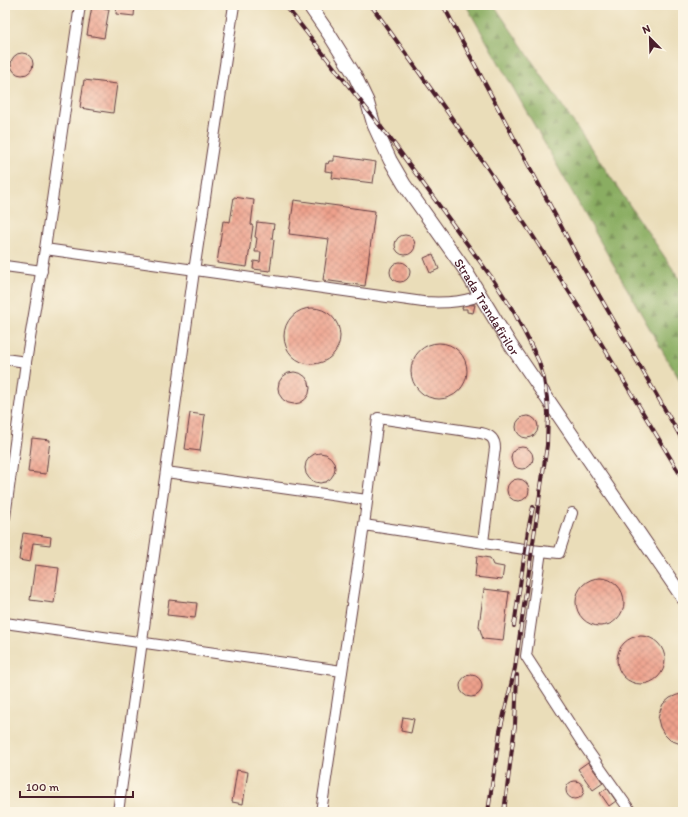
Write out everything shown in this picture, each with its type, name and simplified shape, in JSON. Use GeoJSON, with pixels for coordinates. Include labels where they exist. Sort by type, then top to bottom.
{"type":"FeatureCollection","features":[{"type":"Feature","properties":{"kind":"main road","name":"Strada Trandafirilor"},"geometry":{"type":"LineString","coordinates":[[309,5],[354,74],[367,101],[374,125],[390,160],[404,184],[465,270],[513,349],[683,598]]}},
{"type":"Feature","properties":{"kind":"lane"},"geometry":{"type":"LineString","coordinates":[[5,517],[26,362],[42,271],[80,5]]}},
{"type":"Feature","properties":{"kind":"lane"},"geometry":{"type":"LineString","coordinates":[[118,812],[143,643],[194,271],[234,5]]}},
{"type":"Feature","properties":{"kind":"lane"},"geometry":{"type":"LineString","coordinates":[[45,249],[423,302],[437,303],[462,301],[472,298]]}},
{"type":"Feature","properties":{"kind":"lane"},"geometry":{"type":"LineString","coordinates":[[5,266],[42,271]]}},
{"type":"Feature","properties":{"kind":"lane"},"geometry":{"type":"LineString","coordinates":[[5,359],[26,362]]}},
{"type":"Feature","properties":{"kind":"lane"},"geometry":{"type":"LineString","coordinates":[[322,812],[378,418],[486,434],[493,438],[495,448],[483,542]]}},
{"type":"Feature","properties":{"kind":"lane"},"geometry":{"type":"LineString","coordinates":[[166,472],[367,500]]}},
{"type":"Feature","properties":{"kind":"lane"},"geometry":{"type":"LineString","coordinates":[[364,525],[559,553],[572,513]]}},
{"type":"Feature","properties":{"kind":"lane"},"geometry":{"type":"LineString","coordinates":[[541,551],[526,656],[581,741],[631,812]]}},
{"type":"Feature","properties":{"kind":"lane"},"geometry":{"type":"LineString","coordinates":[[5,623],[342,671]]}},
{"type":"Feature","properties":{"kind":"green space"},"geometry":{"type":"Polygon","coordinates":[[[466,5],[494,5],[683,284],[683,385],[667,359],[466,5]]]}},
{"type":"Feature","properties":{"kind":"building"},"geometry":{"type":"Polygon","coordinates":[[[117,5],[135,5],[134,16],[116,14],[117,5]]]}},
{"type":"Feature","properties":{"kind":"building"},"geometry":{"type":"Polygon","coordinates":[[[92,6],[109,9],[104,38],[87,35],[92,6]]]}},
{"type":"Feature","properties":{"kind":"building"},"geometry":{"type":"Polygon","coordinates":[[[22,53],[30,56],[33,64],[30,72],[22,75],[14,72],[11,64],[14,56],[22,53]]]}},
{"type":"Feature","properties":{"kind":"building"},"geometry":{"type":"Polygon","coordinates":[[[84,80],[117,84],[113,113],[80,108],[84,80]]]}},
{"type":"Feature","properties":{"kind":"building"},"geometry":{"type":"Polygon","coordinates":[[[334,156],[376,162],[373,183],[332,178],[333,172],[325,171],[326,163],[328,164],[329,161],[334,161],[334,156]]]}},
{"type":"Feature","properties":{"kind":"building"},"geometry":{"type":"Polygon","coordinates":[[[234,197],[254,200],[251,225],[253,226],[247,267],[217,263],[223,221],[230,222],[234,197]]]}},
{"type":"Feature","properties":{"kind":"building"},"geometry":{"type":"Polygon","coordinates":[[[294,200],[375,211],[365,286],[323,280],[329,239],[289,234],[294,200]]]}},
{"type":"Feature","properties":{"kind":"building"},"geometry":{"type":"Polygon","coordinates":[[[257,222],[274,224],[272,239],[274,240],[270,271],[253,269],[254,261],[260,262],[261,252],[255,252],[257,222]]]}},
{"type":"Feature","properties":{"kind":"building"},"geometry":{"type":"Polygon","coordinates":[[[405,235],[412,238],[415,245],[412,252],[405,255],[398,252],[395,245],[398,238],[405,235]]]}},
{"type":"Feature","properties":{"kind":"building"},"geometry":{"type":"Polygon","coordinates":[[[433,254],[439,269],[430,273],[424,258],[433,254]]]}},
{"type":"Feature","properties":{"kind":"building"},"geometry":{"type":"Polygon","coordinates":[[[400,262],[407,265],[410,272],[407,279],[400,282],[393,279],[390,272],[393,265],[400,262]]]}},
{"type":"Feature","properties":{"kind":"building"},"geometry":{"type":"Polygon","coordinates":[[[463,304],[475,305],[473,313],[467,312],[467,309],[462,309],[463,304]]]}},
{"type":"Feature","properties":{"kind":"building"},"geometry":{"type":"Polygon","coordinates":[[[306,308],[318,308],[328,312],[336,320],[340,330],[340,342],[336,352],[328,360],[318,364],[306,364],[296,360],[288,352],[284,342],[284,330],[288,320],[296,312],[306,308]]]}},
{"type":"Feature","properties":{"kind":"building"},"geometry":{"type":"Polygon","coordinates":[[[433,343],[445,343],[455,347],[463,355],[467,365],[467,377],[463,387],[455,395],[445,399],[433,399],[423,395],[415,387],[411,377],[411,365],[415,355],[423,347],[433,343]]]}},
{"type":"Feature","properties":{"kind":"building"},"geometry":{"type":"Polygon","coordinates":[[[291,372],[297,372],[307,379],[310,388],[309,394],[303,401],[297,404],[291,404],[281,397],[278,391],[278,385],[285,375],[291,372]]]}},
{"type":"Feature","properties":{"kind":"building"},"geometry":{"type":"Polygon","coordinates":[[[190,413],[205,415],[200,451],[185,449],[190,413]]]}},
{"type":"Feature","properties":{"kind":"building"},"geometry":{"type":"Polygon","coordinates":[[[527,416],[535,419],[538,427],[535,435],[527,438],[519,435],[516,427],[519,419],[527,416]]]}},
{"type":"Feature","properties":{"kind":"building"},"geometry":{"type":"Polygon","coordinates":[[[32,438],[50,440],[46,474],[28,472],[32,438]]]}},
{"type":"Feature","properties":{"kind":"building"},"geometry":{"type":"Polygon","coordinates":[[[522,447],[530,450],[533,458],[530,466],[522,469],[514,466],[511,458],[514,450],[522,447]]]}},
{"type":"Feature","properties":{"kind":"building"},"geometry":{"type":"Polygon","coordinates":[[[320,453],[331,457],[335,468],[331,479],[320,483],[309,479],[305,468],[309,457],[320,453]]]}},
{"type":"Feature","properties":{"kind":"building"},"geometry":{"type":"Polygon","coordinates":[[[518,479],[526,482],[529,490],[526,498],[518,501],[510,498],[507,490],[510,482],[518,479]]]}},
{"type":"Feature","properties":{"kind":"building"},"geometry":{"type":"Polygon","coordinates":[[[23,533],[51,537],[50,545],[33,543],[30,562],[19,560],[23,533]]]}},
{"type":"Feature","properties":{"kind":"building"},"geometry":{"type":"Polygon","coordinates":[[[477,556],[490,558],[493,565],[504,567],[502,580],[475,577],[477,556]]]}},
{"type":"Feature","properties":{"kind":"building"},"geometry":{"type":"Polygon","coordinates":[[[35,565],[59,568],[54,603],[30,600],[35,565]]]}},
{"type":"Feature","properties":{"kind":"building"},"geometry":{"type":"Polygon","coordinates":[[[595,578],[605,578],[614,582],[620,588],[623,593],[623,611],[614,622],[605,626],[595,626],[586,622],[580,616],[576,607],[576,597],[580,588],[586,582],[595,578]]]}},
{"type":"Feature","properties":{"kind":"building"},"geometry":{"type":"Polygon","coordinates":[[[484,589],[509,592],[503,641],[483,639],[479,626],[484,589]]]}},
{"type":"Feature","properties":{"kind":"building"},"geometry":{"type":"Polygon","coordinates":[[[169,600],[197,603],[195,618],[167,615],[169,600]]]}},
{"type":"Feature","properties":{"kind":"building"},"geometry":{"type":"Polygon","coordinates":[[[636,636],[646,636],[655,640],[661,646],[664,651],[664,669],[655,680],[646,684],[636,684],[627,680],[621,674],[617,665],[617,655],[621,646],[627,640],[636,636]]]}},
{"type":"Feature","properties":{"kind":"building"},"geometry":{"type":"Polygon","coordinates":[[[471,675],[475,676],[481,682],[481,690],[475,696],[471,697],[467,696],[461,690],[460,686],[461,682],[467,676],[471,675]]]}},
{"type":"Feature","properties":{"kind":"building"},"geometry":{"type":"Polygon","coordinates":[[[683,694],[683,743],[678,743],[670,740],[664,734],[658,719],[663,704],[670,698],[683,694]]]}},
{"type":"Feature","properties":{"kind":"building"},"geometry":{"type":"Polygon","coordinates":[[[403,717],[414,719],[411,733],[401,731],[403,717]]]}},
{"type":"Feature","properties":{"kind":"building"},"geometry":{"type":"Polygon","coordinates":[[[588,762],[603,783],[593,790],[578,769],[588,762]]]}},
{"type":"Feature","properties":{"kind":"building"},"geometry":{"type":"Polygon","coordinates":[[[237,770],[248,772],[243,804],[232,802],[237,770]]]}},
{"type":"Feature","properties":{"kind":"building"},"geometry":{"type":"Polygon","coordinates":[[[575,781],[581,784],[584,790],[581,796],[575,799],[569,796],[566,790],[569,784],[575,781]]]}},
{"type":"Feature","properties":{"kind":"building"},"geometry":{"type":"Polygon","coordinates":[[[607,788],[616,801],[609,806],[600,793],[607,788]]]}},
{"type":"Feature","properties":{"kind":"railway"},"geometry":{"type":"LineString","coordinates":[[285,5],[395,145],[492,278],[514,312],[531,345],[539,362],[544,379],[548,414],[547,445],[515,668],[500,731],[488,812]]}},
{"type":"Feature","properties":{"kind":"railway"},"geometry":{"type":"LineString","coordinates":[[371,5],[486,166],[531,233],[584,315],[683,479]]}},
{"type":"Feature","properties":{"kind":"railway"},"geometry":{"type":"LineString","coordinates":[[443,5],[584,269],[683,441]]}},
{"type":"Feature","properties":{"kind":"railway"},"geometry":{"type":"LineString","coordinates":[[514,626],[528,530],[533,507]]}},
{"type":"Feature","properties":{"kind":"railway"},"geometry":{"type":"LineString","coordinates":[[504,812],[515,725],[517,675]]}}]}
